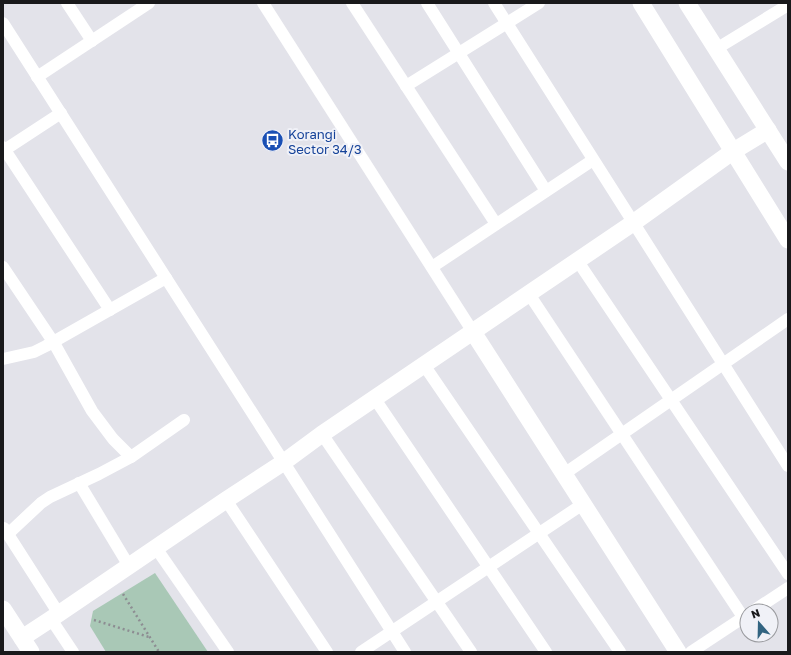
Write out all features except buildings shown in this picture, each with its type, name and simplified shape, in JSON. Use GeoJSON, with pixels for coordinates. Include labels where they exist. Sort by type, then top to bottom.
{"type":"FeatureCollection","features":[{"type":"Feature","properties":{"kind":"street"},"geometry":{"type":"LineString","coordinates":[[67,3],[92,41]]}},
{"type":"Feature","properties":{"kind":"street"},"geometry":{"type":"LineString","coordinates":[[263,3],[678,652]]}},
{"type":"Feature","properties":{"kind":"street"},"geometry":{"type":"LineString","coordinates":[[352,3],[496,224]]}},
{"type":"Feature","properties":{"kind":"street"},"geometry":{"type":"LineString","coordinates":[[427,3],[546,191]]}},
{"type":"Feature","properties":{"kind":"street"},"geometry":{"type":"LineString","coordinates":[[494,3],[788,466]]}},
{"type":"Feature","properties":{"kind":"street"},"geometry":{"type":"LineString","coordinates":[[406,86],[540,3]]}},
{"type":"Feature","properties":{"kind":"street"},"geometry":{"type":"LineString","coordinates":[[641,3],[732,152],[788,240]]}},
{"type":"Feature","properties":{"kind":"street"},"geometry":{"type":"LineString","coordinates":[[687,3],[788,162]]}},
{"type":"Feature","properties":{"kind":"street"},"geometry":{"type":"LineString","coordinates":[[37,77],[143,5]]}},
{"type":"Feature","properties":{"kind":"street"},"geometry":{"type":"LineString","coordinates":[[716,49],[788,5]]}},
{"type":"Feature","properties":{"kind":"street"},"geometry":{"type":"LineString","coordinates":[[3,23],[405,652]]}},
{"type":"Feature","properties":{"kind":"street"},"geometry":{"type":"LineString","coordinates":[[61,113],[4,149],[110,310]]}},
{"type":"Feature","properties":{"kind":"street"},"geometry":{"type":"LineString","coordinates":[[22,638],[284,462],[322,434],[633,223],[732,152],[768,130]]}},
{"type":"Feature","properties":{"kind":"street"},"geometry":{"type":"LineString","coordinates":[[432,267],[593,160]]}},
{"type":"Feature","properties":{"kind":"street"},"geometry":{"type":"LineString","coordinates":[[578,260],[788,574]]}},
{"type":"Feature","properties":{"kind":"street"},"geometry":{"type":"LineString","coordinates":[[3,267],[54,343],[92,411],[113,439],[131,457]]}},
{"type":"Feature","properties":{"kind":"street"},"geometry":{"type":"LineString","coordinates":[[3,359],[34,352],[54,343],[166,278]]}},
{"type":"Feature","properties":{"kind":"street"},"geometry":{"type":"LineString","coordinates":[[528,294],[622,434],[740,603]]}},
{"type":"Feature","properties":{"kind":"street"},"geometry":{"type":"LineString","coordinates":[[564,474],[788,319]]}},
{"type":"Feature","properties":{"kind":"street"},"geometry":{"type":"LineString","coordinates":[[424,365],[620,652]]}},
{"type":"Feature","properties":{"kind":"street"},"geometry":{"type":"LineString","coordinates":[[375,399],[546,652]]}},
{"type":"Feature","properties":{"kind":"street"},"geometry":{"type":"LineString","coordinates":[[73,652],[55,616],[5,531],[50,496],[131,457],[184,420]]}},
{"type":"Feature","properties":{"kind":"street"},"geometry":{"type":"LineString","coordinates":[[322,434],[472,652]]}},
{"type":"Feature","properties":{"kind":"street"},"geometry":{"type":"LineString","coordinates":[[79,483],[129,566]]}},
{"type":"Feature","properties":{"kind":"street"},"geometry":{"type":"LineString","coordinates":[[226,500],[327,652]]}},
{"type":"Feature","properties":{"kind":"street"},"geometry":{"type":"LineString","coordinates":[[361,652],[583,504]]}},
{"type":"Feature","properties":{"kind":"street"},"geometry":{"type":"LineString","coordinates":[[156,548],[228,652]]}},
{"type":"Feature","properties":{"kind":"street"},"geometry":{"type":"LineString","coordinates":[[765,603],[788,588]]}},
{"type":"Feature","properties":{"kind":"street"},"geometry":{"type":"LineString","coordinates":[[3,608],[31,652]]}},
{"type":"Feature","properties":{"kind":"street"},"geometry":{"type":"LineString","coordinates":[[690,652],[739,620]]}},
{"type":"Feature","properties":{"kind":"path"},"geometry":{"type":"LineString","coordinates":[[123,594],[159,652]]}},
{"type":"Feature","properties":{"kind":"path"},"geometry":{"type":"LineString","coordinates":[[94,620],[150,638]]}},
{"type":"Feature","properties":{"kind":"green space"},"geometry":{"type":"Polygon","coordinates":[[[155,573],[208,652],[106,652],[90,626],[93,611],[155,573]]]}},
{"type":"Feature","properties":{"kind":"place","name":"Korangi Sector 34/3"},"geometry":{"type":"Point","coordinates":[273,141]}}]}
